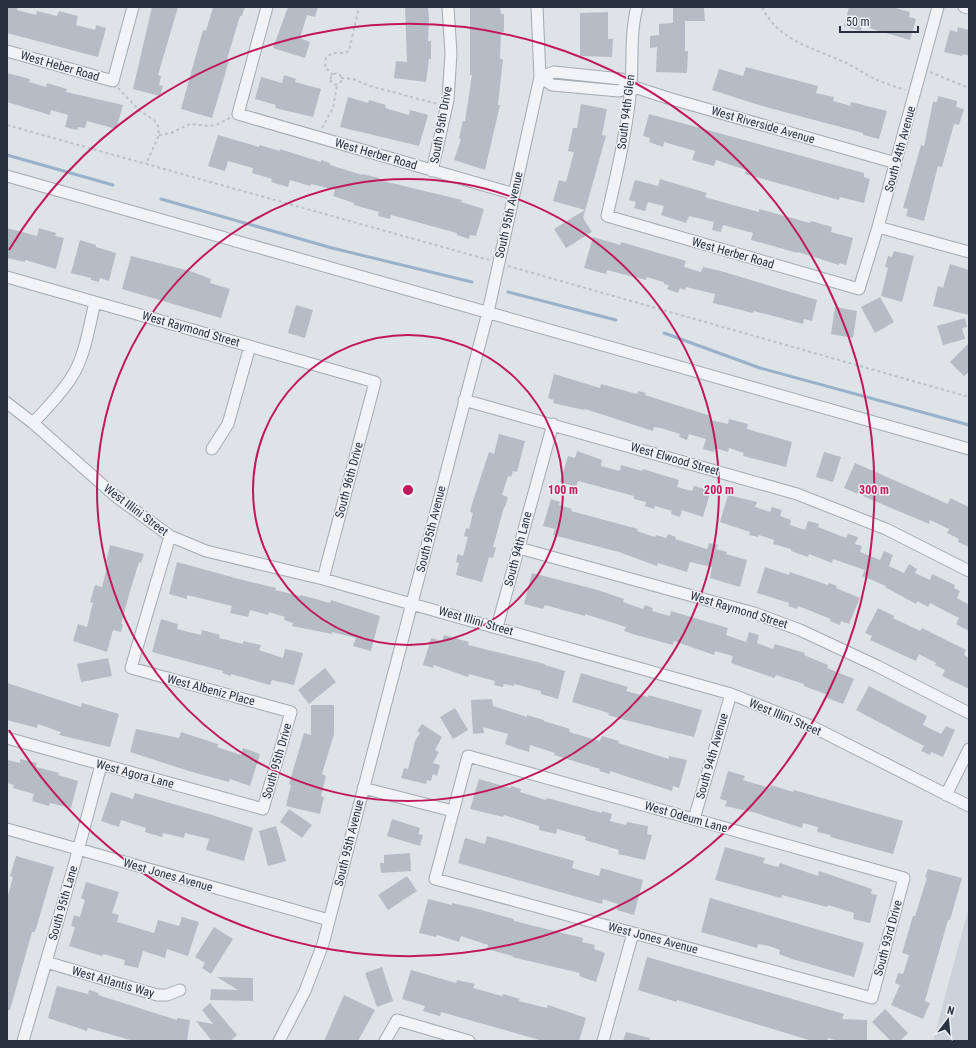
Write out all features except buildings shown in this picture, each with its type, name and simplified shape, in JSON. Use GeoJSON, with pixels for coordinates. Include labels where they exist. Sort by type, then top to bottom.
{"type":"FeatureCollection","features":[{"type":"Feature","properties":{"kind":"street"},"geometry":{"type":"LineString","coordinates":[[113,81],[133,7]]}},
{"type":"Feature","properties":{"kind":"street"},"geometry":{"type":"LineString","coordinates":[[238,114],[267,7]]}},
{"type":"Feature","properties":{"kind":"street","name":"South 95th Drive"},"geometry":{"type":"LineString","coordinates":[[432,171],[446,106],[451,53],[448,7]]}},
{"type":"Feature","properties":{"kind":"street","name":"South 95th Avenue"},"geometry":{"type":"LineString","coordinates":[[279,1041],[314,971],[329,920],[488,312],[494,279],[540,77],[538,7]]}},
{"type":"Feature","properties":{"kind":"street","name":"South 94th Glen"},"geometry":{"type":"LineString","coordinates":[[607,216],[623,144],[631,86],[633,21],[637,7]]}},
{"type":"Feature","properties":{"kind":"street","name":"South 94th Avenue"},"geometry":{"type":"LineString","coordinates":[[858,289],[878,227],[938,7]]}},
{"type":"Feature","properties":{"kind":"street"},"geometry":{"type":"LineString","coordinates":[[964,7],[969,8]]}},
{"type":"Feature","properties":{"kind":"street","name":"West Heber Road"},"geometry":{"type":"LineString","coordinates":[[7,51],[113,81]]}},
{"type":"Feature","properties":{"kind":"street","name":"West Riverside Avenue"},"geometry":{"type":"LineString","coordinates":[[540,77],[552,85],[619,91],[631,86],[896,163]]}},
{"type":"Feature","properties":{"kind":"street","name":"West Herber Road"},"geometry":{"type":"LineString","coordinates":[[238,114],[514,194]]}},
{"type":"Feature","properties":{"kind":"street"},"geometry":{"type":"LineString","coordinates":[[7,176],[206,234],[488,312],[969,449]]}},
{"type":"Feature","properties":{"kind":"street","name":"West Herber Road"},"geometry":{"type":"LineString","coordinates":[[607,216],[858,289]]}},
{"type":"Feature","properties":{"kind":"street"},"geometry":{"type":"LineString","coordinates":[[878,227],[969,252]]}},
{"type":"Feature","properties":{"kind":"street","name":"West Raymond Street"},"geometry":{"type":"LineString","coordinates":[[7,277],[375,382]]}},
{"type":"Feature","properties":{"kind":"street"},"geometry":{"type":"LineString","coordinates":[[33,423],[62,391],[72,377],[79,361],[95,302]]}},
{"type":"Feature","properties":{"kind":"street"},"geometry":{"type":"LineString","coordinates":[[212,449],[228,424],[250,346]]}},
{"type":"Feature","properties":{"kind":"street","name":"South 96th Drive"},"geometry":{"type":"LineString","coordinates":[[323,579],[375,382]]}},
{"type":"Feature","properties":{"kind":"street","name":"West Elwood Street"},"geometry":{"type":"LineString","coordinates":[[464,400],[797,494],[886,529],[969,571]]}},
{"type":"Feature","properties":{"kind":"street","name":"West Illini Street"},"geometry":{"type":"LineString","coordinates":[[7,402],[33,423],[114,495],[170,536],[206,551],[323,579],[412,603],[731,694],[810,726],[969,806]]}},
{"type":"Feature","properties":{"kind":"street","name":"South 94th Lane"},"geometry":{"type":"LineString","coordinates":[[497,627],[553,424]]}},
{"type":"Feature","properties":{"kind":"street","name":"West Albeniz Place"},"geometry":{"type":"LineString","coordinates":[[170,536],[131,668],[291,712]]}},
{"type":"Feature","properties":{"kind":"street","name":"West Raymond Street"},"geometry":{"type":"LineString","coordinates":[[519,548],[754,613],[800,630],[877,666],[969,713]]}},
{"type":"Feature","properties":{"kind":"street","name":"South 94th Avenue"},"geometry":{"type":"LineString","coordinates":[[694,819],[731,694]]}},
{"type":"Feature","properties":{"kind":"street","name":"South 95th Drive"},"geometry":{"type":"LineString","coordinates":[[263,810],[291,712]]}},
{"type":"Feature","properties":{"kind":"street","name":"West Agora Lane"},"geometry":{"type":"LineString","coordinates":[[7,738],[263,810]]}},
{"type":"Feature","properties":{"kind":"street"},"geometry":{"type":"LineString","coordinates":[[946,795],[969,749]]}},
{"type":"Feature","properties":{"kind":"street","name":"West Odeum Lane"},"geometry":{"type":"LineString","coordinates":[[453,811],[468,756],[904,878]]}},
{"type":"Feature","properties":{"kind":"street","name":"South 95th Lane"},"geometry":{"type":"LineString","coordinates":[[23,1041],[101,765]]}},
{"type":"Feature","properties":{"kind":"street"},"geometry":{"type":"LineString","coordinates":[[363,788],[453,811]]}},
{"type":"Feature","properties":{"kind":"street","name":"West Jones Avenue"},"geometry":{"type":"LineString","coordinates":[[453,811],[435,879],[872,998]]}},
{"type":"Feature","properties":{"kind":"street","name":"West Jones Avenue"},"geometry":{"type":"LineString","coordinates":[[7,829],[329,920]]}},
{"type":"Feature","properties":{"kind":"street","name":"South 93rd Drive"},"geometry":{"type":"LineString","coordinates":[[872,998],[904,878]]}},
{"type":"Feature","properties":{"kind":"street"},"geometry":{"type":"LineString","coordinates":[[603,1041],[633,933]]}},
{"type":"Feature","properties":{"kind":"street","name":"West Atlantis Way"},"geometry":{"type":"LineString","coordinates":[[46,962],[157,995],[167,995],[180,990]]}},
{"type":"Feature","properties":{"kind":"street"},"geometry":{"type":"LineString","coordinates":[[385,1041],[397,1020],[469,1041]]}},
{"type":"Feature","properties":{"kind":"path"},"geometry":{"type":"LineString","coordinates":[[337,85],[331,81],[332,75],[326,67],[326,58],[332,53],[344,53],[348,51],[360,7]]}},
{"type":"Feature","properties":{"kind":"path"},"geometry":{"type":"LineString","coordinates":[[762,7],[774,24],[788,37],[803,46],[844,62],[882,82],[915,93]]}},
{"type":"Feature","properties":{"kind":"path"},"geometry":{"type":"LineString","coordinates":[[922,69],[969,88]]}},
{"type":"Feature","properties":{"kind":"path"},"geometry":{"type":"LineString","coordinates":[[332,75],[338,74],[341,78],[352,79],[370,86],[446,106]]}},
{"type":"Feature","properties":{"kind":"path"},"geometry":{"type":"LineString","coordinates":[[319,138],[333,108],[337,85],[340,83],[341,78]]}},
{"type":"Feature","properties":{"kind":"path"},"geometry":{"type":"LineString","coordinates":[[113,81],[140,111],[154,120],[158,126],[160,135],[146,164]]}},
{"type":"Feature","properties":{"kind":"path"},"geometry":{"type":"LineString","coordinates":[[160,135],[172,133],[190,124],[218,124],[238,114]]}},
{"type":"Feature","properties":{"kind":"shaded area"},"geometry":{"type":"Polygon","coordinates":[[[969,907],[969,1041],[933,1041],[969,907]]]}},
{"type":"Feature","properties":{"kind":"waterway"},"geometry":{"type":"LineString","coordinates":[[7,155],[113,185]]}},
{"type":"Feature","properties":{"kind":"waterway"},"geometry":{"type":"LineString","coordinates":[[161,199],[332,248],[472,282]]}},
{"type":"Feature","properties":{"kind":"waterway"},"geometry":{"type":"LineString","coordinates":[[508,292],[616,320]]}},
{"type":"Feature","properties":{"kind":"waterway"},"geometry":{"type":"LineString","coordinates":[[664,333],[760,368],[969,425]]}}]}
